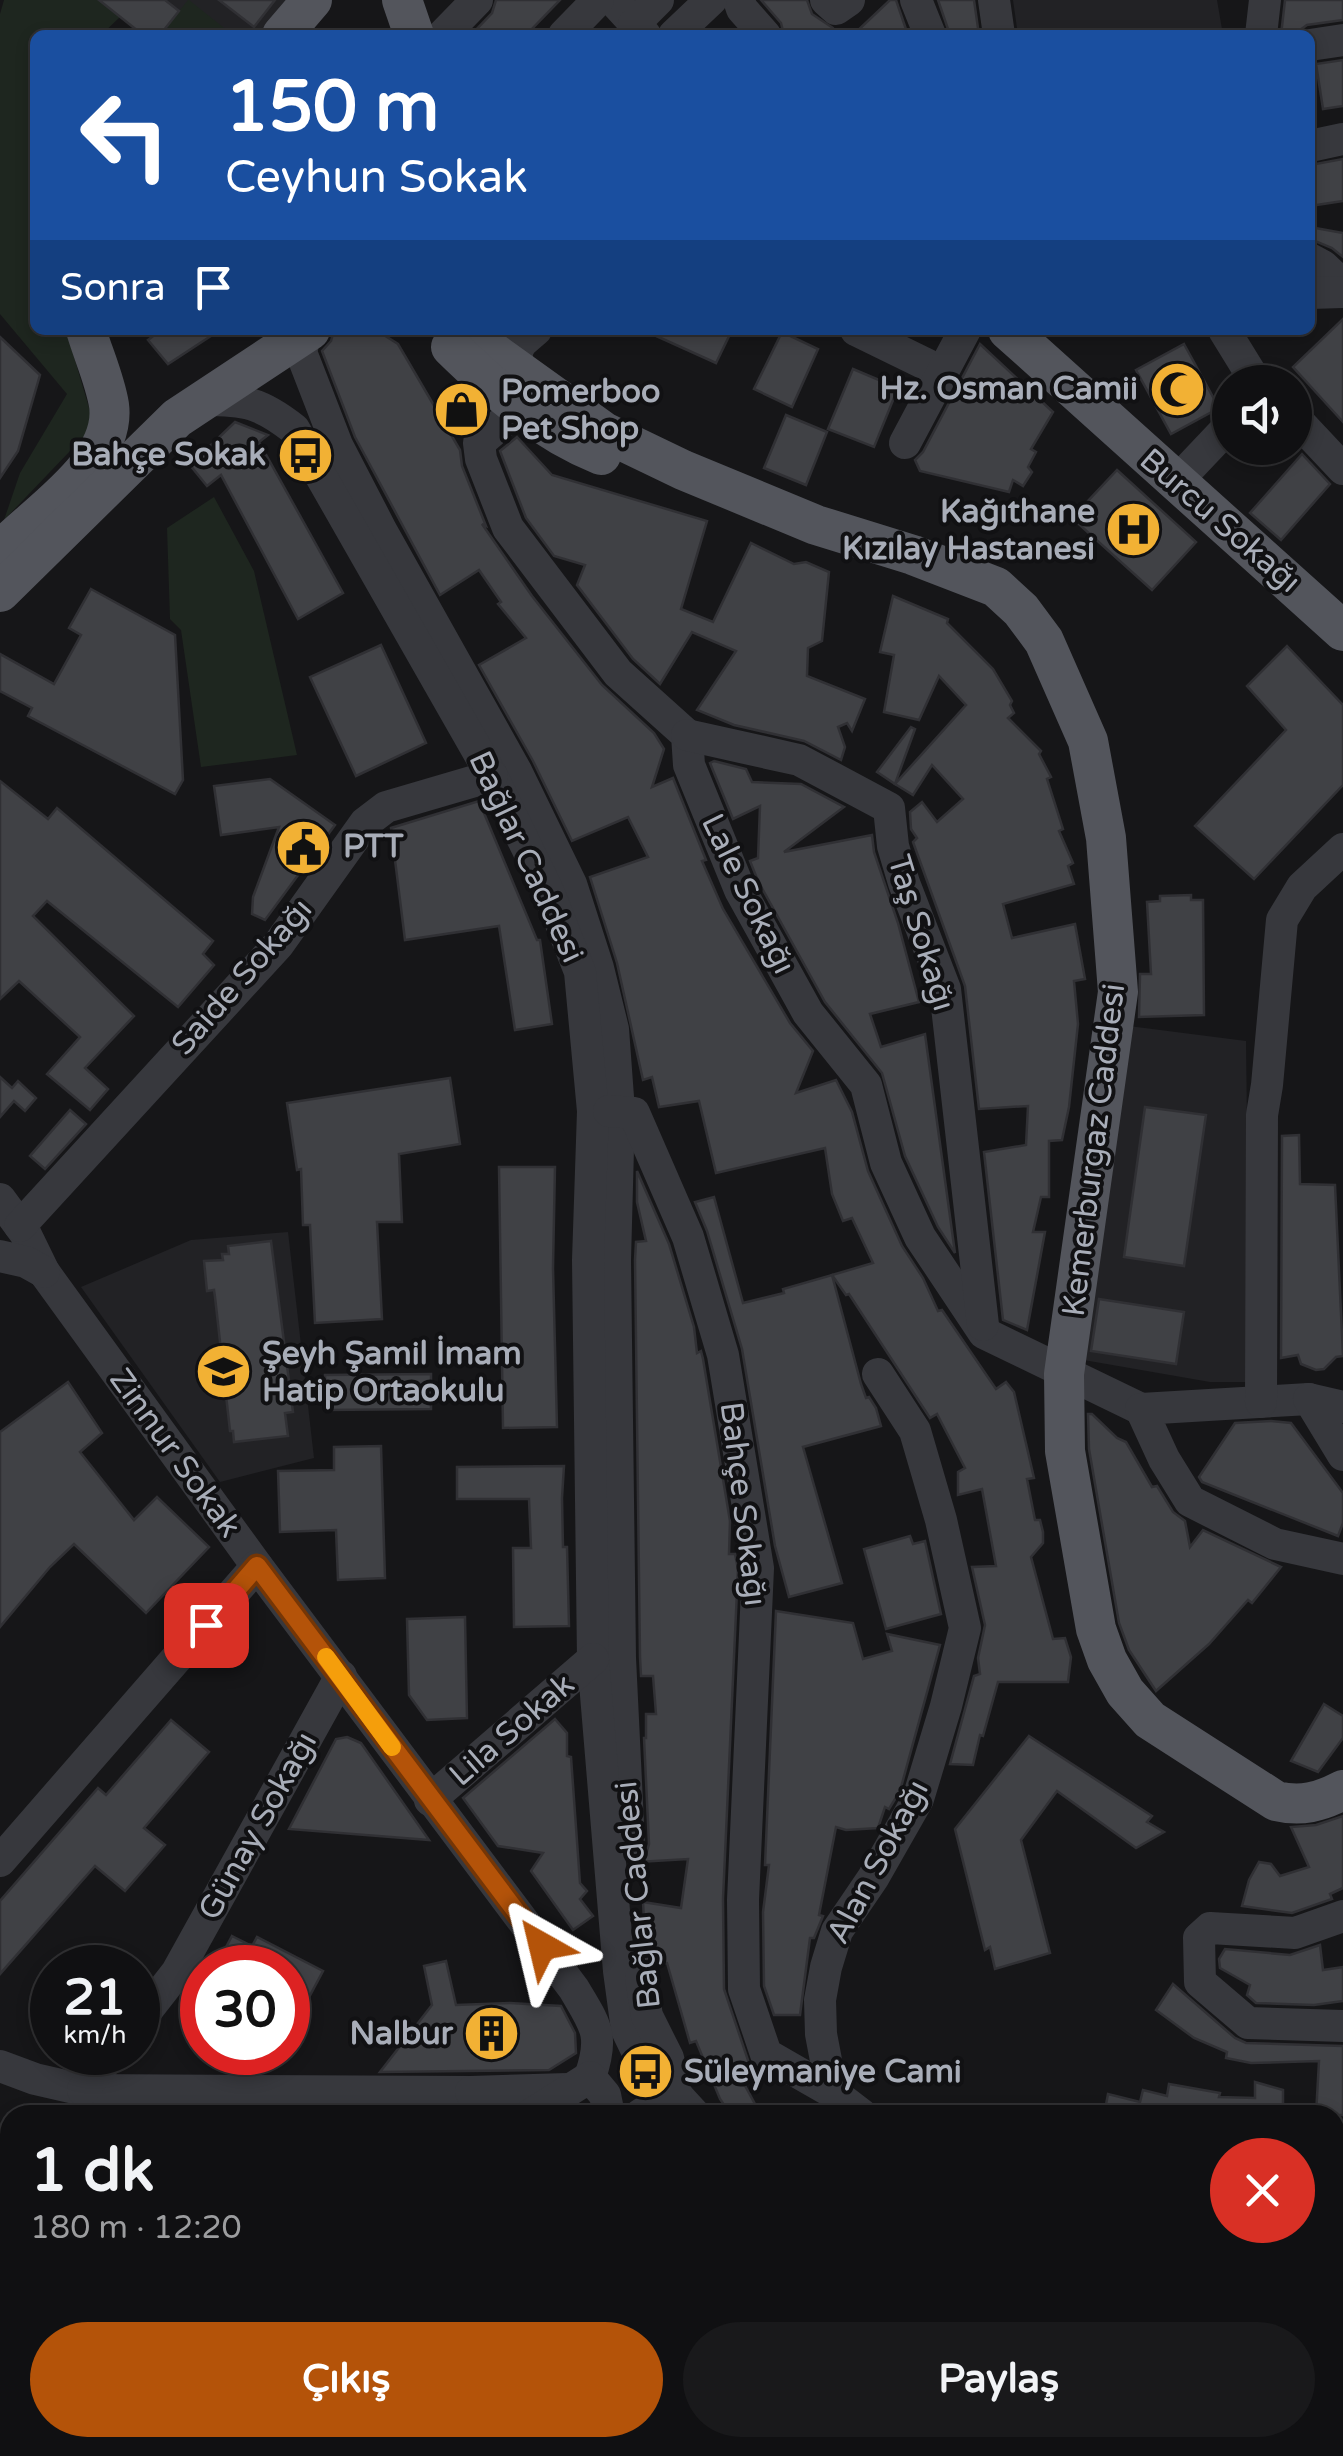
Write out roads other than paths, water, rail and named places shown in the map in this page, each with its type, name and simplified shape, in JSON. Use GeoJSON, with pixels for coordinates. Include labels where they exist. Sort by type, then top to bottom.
{"type":"FeatureCollection","features":[{"type":"Feature","properties":{"kind":"main road"},"geometry":{"type":"LineString","coordinates":[[286,30],[312,0]]}},
{"type":"Feature","properties":{"kind":"main road"},"geometry":{"type":"LineString","coordinates":[[0,551],[101,450],[109,406],[88,335]]}},
{"type":"Feature","properties":{"kind":"main road"},"geometry":{"type":"LineString","coordinates":[[0,592],[190,409],[302,335]]}},
{"type":"Feature","properties":{"kind":"main road","name":"Burcu Sokağı"},"geometry":{"type":"LineString","coordinates":[[1014,335],[1343,631]]}},
{"type":"Feature","properties":{"kind":"main road","name":"Kemerburgaz Caddesi"},"geometry":{"type":"LineString","coordinates":[[489,342],[508,402],[580,446],[984,612],[1026,646],[1073,747],[1091,848],[1101,964],[1098,1016],[1051,1338],[1064,1374]]}},
{"type":"Feature","properties":{"kind":"main road","name":"Kemerburgaz Caddesi"},"geometry":{"type":"LineString","coordinates":[[489,342],[604,432],[683,470],[816,524],[913,555],[996,588],[1021,610],[1044,641],[1088,741],[1106,838],[1118,992],[1064,1374],[1065,1451],[1096,1630],[1107,1660],[1126,1692],[1150,1720],[1276,1801],[1294,1806],[1309,1804],[1343,1790]]}},
{"type":"Feature","properties":{"kind":"main road"},"geometry":{"type":"LineString","coordinates":[[109,406],[133,416],[190,409]]}},
{"type":"Feature","properties":{"kind":"street"},"geometry":{"type":"LineString","coordinates":[[448,30],[477,0]]}},
{"type":"Feature","properties":{"kind":"street"},"geometry":{"type":"LineString","coordinates":[[569,30],[598,0]]}},
{"type":"Feature","properties":{"kind":"street"},"geometry":{"type":"LineString","coordinates":[[630,20],[658,0]]}},
{"type":"Feature","properties":{"kind":"street"},"geometry":{"type":"LineString","coordinates":[[679,30],[711,0]]}},
{"type":"Feature","properties":{"kind":"street"},"geometry":{"type":"LineString","coordinates":[[740,0],[742,10],[760,30]]}},
{"type":"Feature","properties":{"kind":"street"},"geometry":{"type":"LineString","coordinates":[[916,0],[928,30]]}},
{"type":"Feature","properties":{"kind":"street"},"geometry":{"type":"LineString","coordinates":[[994,0],[998,30]]}},
{"type":"Feature","properties":{"kind":"street"},"geometry":{"type":"LineString","coordinates":[[1262,30],[1265,0]]}},
{"type":"Feature","properties":{"kind":"street"},"geometry":{"type":"LineString","coordinates":[[1315,43],[1343,40]]}},
{"type":"Feature","properties":{"kind":"street"},"geometry":{"type":"LineString","coordinates":[[1315,145],[1343,140]]}},
{"type":"Feature","properties":{"kind":"street"},"geometry":{"type":"LineString","coordinates":[[1315,262],[1343,288]]}},
{"type":"Feature","properties":{"kind":"street"},"geometry":{"type":"LineString","coordinates":[[1315,292],[1343,288]]}},
{"type":"Feature","properties":{"kind":"street","name":"Bağlar Caddesi"},"geometry":{"type":"LineString","coordinates":[[307,335],[301,352],[337,445],[380,530],[516,770],[570,884],[613,1029],[588,1260],[593,1659],[619,1971],[628,2030],[638,2053],[686,2104]]}},
{"type":"Feature","properties":{"kind":"street"},"geometry":{"type":"LineString","coordinates":[[866,335],[942,372]]}},
{"type":"Feature","properties":{"kind":"street"},"geometry":{"type":"LineString","coordinates":[[904,443],[961,335]]}},
{"type":"Feature","properties":{"kind":"street"},"geometry":{"type":"LineString","coordinates":[[1227,335],[1246,365]]}},
{"type":"Feature","properties":{"kind":"street","name":"Bağlar Caddesi"},"geometry":{"type":"LineString","coordinates":[[190,409],[258,405],[294,428],[492,776],[549,893],[580,972],[606,1111],[614,1260],[620,1658],[640,1970],[647,2016],[686,2104]]}},
{"type":"Feature","properties":{"kind":"street"},"geometry":{"type":"LineString","coordinates":[[523,411],[479,443],[481,459],[508,528],[618,673],[687,734]]}},
{"type":"Feature","properties":{"kind":"street"},"geometry":{"type":"LineString","coordinates":[[1312,436],[1343,469]]}},
{"type":"Feature","properties":{"kind":"street"},"geometry":{"type":"LineString","coordinates":[[1176,482],[1212,444]]}},
{"type":"Feature","properties":{"kind":"street","name":"Lale Sokağı"},"geometry":{"type":"LineString","coordinates":[[687,734],[689,766],[740,890],[808,1013],[866,1086],[886,1164],[920,1237],[984,1333],[1141,1409]]}},
{"type":"Feature","properties":{"kind":"street","name":"Taş Sokağı"},"geometry":{"type":"LineString","coordinates":[[687,734],[799,760],[889,808],[904,883],[945,989],[984,1333]]}},
{"type":"Feature","properties":{"kind":"street","name":"Saide Sokağı"},"geometry":{"type":"LineString","coordinates":[[20,1226],[278,945],[365,823],[386,806],[492,776]]}},
{"type":"Feature","properties":{"kind":"street"},"geometry":{"type":"LineString","coordinates":[[1261,1402],[1262,1115],[1282,920],[1302,887],[1343,849]]}},
{"type":"Feature","properties":{"kind":"street","name":"Bahçe Sokağı"},"geometry":{"type":"LineString","coordinates":[[606,1111],[634,1113],[688,1237],[723,1355],[758,1568],[743,1900],[744,1990],[766,2054],[832,2092]]}},
{"type":"Feature","properties":{"kind":"street","name":"Zinnur Sokak"},"geometry":{"type":"LineString","coordinates":[[0,1199],[20,1226],[44,1272],[257,1566],[564,1975],[598,2031],[599,2051],[579,2083]]}},
{"type":"Feature","properties":{"kind":"street"},"geometry":{"type":"LineString","coordinates":[[0,1256],[26,1262],[44,1272]]}},
{"type":"Feature","properties":{"kind":"street","name":"Alan Sokağı"},"geometry":{"type":"LineString","coordinates":[[832,2092],[820,2034],[820,2000],[826,1967],[837,1931],[918,1799],[965,1628],[941,1520],[915,1430],[878,1374]]}},
{"type":"Feature","properties":{"kind":"street"},"geometry":{"type":"LineString","coordinates":[[1309,1399],[1343,1455]]}},
{"type":"Feature","properties":{"kind":"street"},"geometry":{"type":"LineString","coordinates":[[1343,1407],[1309,1399],[1141,1409],[1164,1459],[1190,1501],[1274,1544],[1343,1558]]}},
{"type":"Feature","properties":{"kind":"street"},"geometry":{"type":"LineString","coordinates":[[0,1861],[257,1566]]}},
{"type":"Feature","properties":{"kind":"street","name":"Lila Sokak"},"geometry":{"type":"LineString","coordinates":[[430,1800],[593,1659]]}},
{"type":"Feature","properties":{"kind":"street","name":"Günay Sokağı"},"geometry":{"type":"LineString","coordinates":[[160,1994],[177,1972],[341,1676]]}},
{"type":"Feature","properties":{"kind":"street"},"geometry":{"type":"LineString","coordinates":[[1343,1916],[1295,1933],[1210,1928],[1198,1938],[1200,1982],[1248,2023],[1343,2026]]}},
{"type":"Feature","properties":{"kind":"street"},"geometry":{"type":"LineString","coordinates":[[564,1975],[580,1988],[594,1989],[614,1983],[619,1971]]}},
{"type":"Feature","properties":{"kind":"street"},"geometry":{"type":"LineString","coordinates":[[545,2105],[579,2083],[616,2049],[628,2030]]}},
{"type":"Feature","properties":{"kind":"street"},"geometry":{"type":"LineString","coordinates":[[0,2066],[90,2102],[471,2092],[579,2083],[605,2095],[606,2105]]}},
{"type":"Feature","properties":{"kind":"street"},"geometry":{"type":"LineString","coordinates":[[90,2102],[102,2075]]}},
{"type":"Feature","properties":{"kind":"street"},"geometry":{"type":"LineString","coordinates":[[471,2092],[486,2105]]}},
{"type":"Feature","properties":{"kind":"street"},"geometry":{"type":"LineString","coordinates":[[832,2092],[849,2105]]}},
{"type":"Feature","properties":{"kind":"place","name":"Hz. Osman Camii"},"geometry":{"type":"Point","coordinates":[1177,389]}},
{"type":"Feature","properties":{"kind":"place","name":"Pomerboo Pet Shop"},"geometry":{"type":"Point","coordinates":[462,410]}},
{"type":"Feature","properties":{"kind":"place","name":"Bahçe Sokak"},"geometry":{"type":"Point","coordinates":[305,455]}},
{"type":"Feature","properties":{"kind":"place","name":"Kağıthane Kızılay Hastanesi"},"geometry":{"type":"Point","coordinates":[1134,530]}},
{"type":"Feature","properties":{"kind":"place","name":"PTT"},"geometry":{"type":"Point","coordinates":[304,847]}},
{"type":"Feature","properties":{"kind":"place","name":"Şeyh Şamil İmam Hatip Ortaokulu"},"geometry":{"type":"Point","coordinates":[223,1372]}},
{"type":"Feature","properties":{"kind":"place","name":"Nalbur"},"geometry":{"type":"Point","coordinates":[492,2034]}},
{"type":"Feature","properties":{"kind":"place","name":"Süleymaniye Cami"},"geometry":{"type":"Point","coordinates":[645,2072]}}]}
